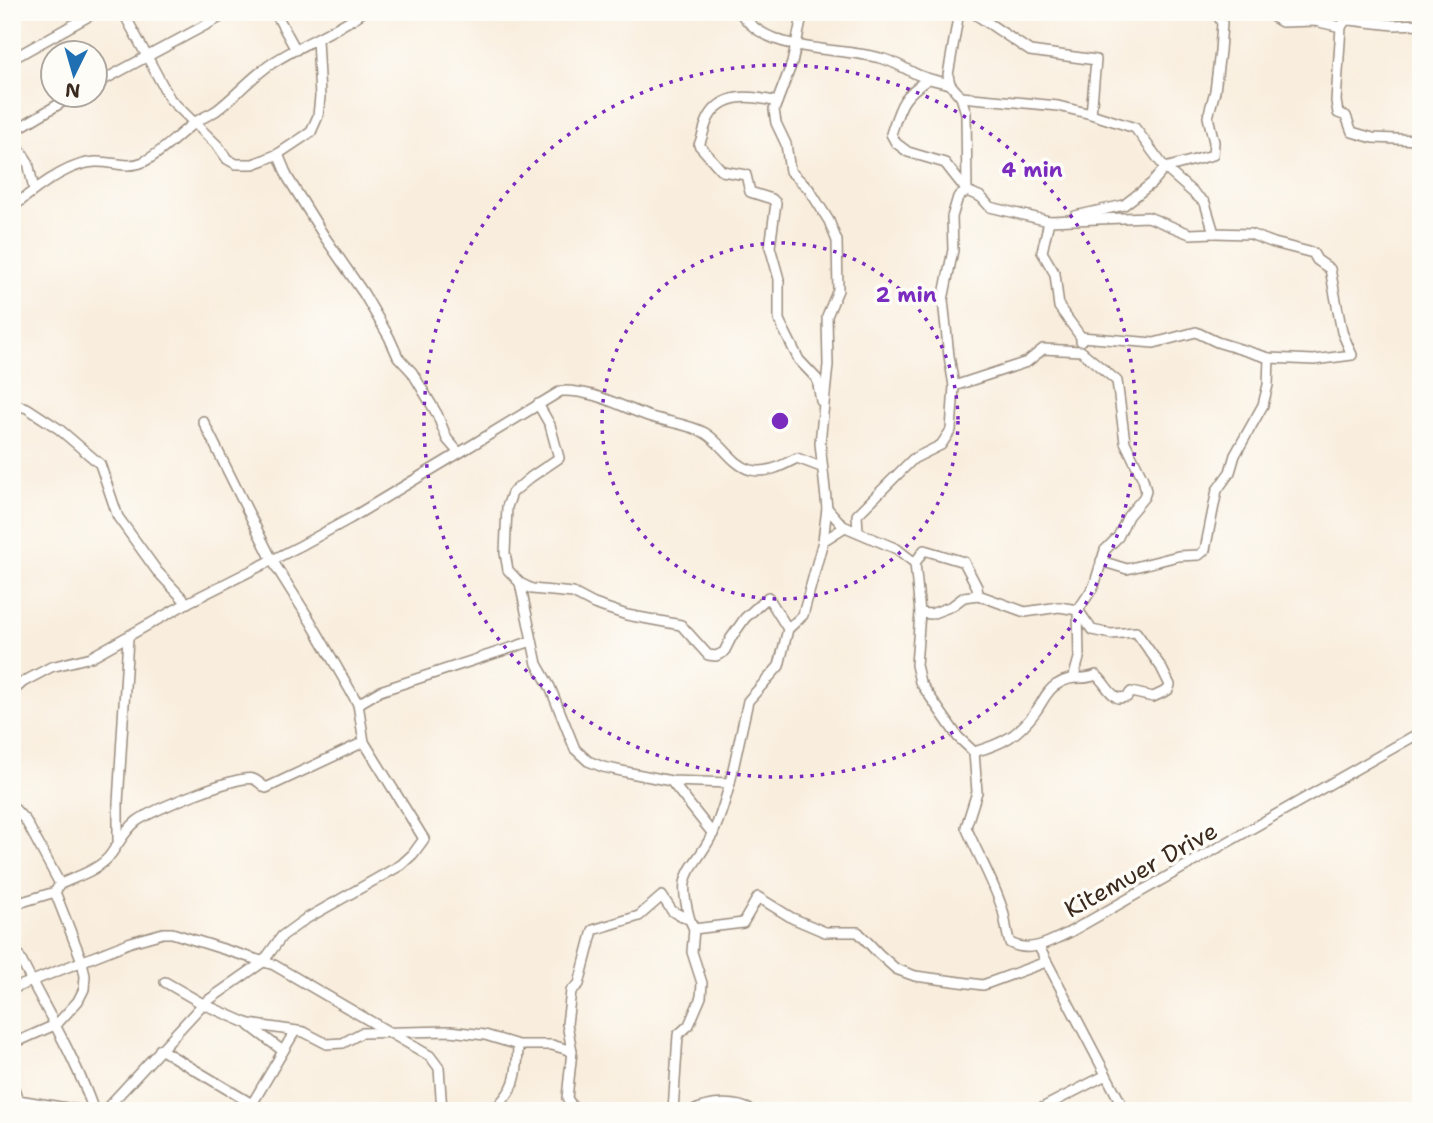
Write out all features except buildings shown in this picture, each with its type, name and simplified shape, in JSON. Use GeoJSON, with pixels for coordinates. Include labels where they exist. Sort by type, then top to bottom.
{"type":"FeatureCollection","features":[{"type":"Feature","properties":{"kind":"street"},"geometry":{"type":"LineString","coordinates":[[12,59],[96,12]]}},
{"type":"Feature","properties":{"kind":"street"},"geometry":{"type":"LineString","coordinates":[[122,12],[170,99],[227,159],[236,164],[253,164],[278,154],[311,131],[318,116],[320,97],[317,39]]}},
{"type":"Feature","properties":{"kind":"street"},"geometry":{"type":"LineString","coordinates":[[108,77],[230,12]]}},
{"type":"Feature","properties":{"kind":"street"},"geometry":{"type":"LineString","coordinates":[[275,12],[296,50]]}},
{"type":"Feature","properties":{"kind":"street"},"geometry":{"type":"LineString","coordinates":[[12,205],[83,163],[141,163],[194,123],[217,110],[243,85],[275,61],[346,24],[363,12]]}},
{"type":"Feature","properties":{"kind":"street"},"geometry":{"type":"LineString","coordinates":[[740,12],[748,24],[760,33],[797,45],[877,57],[928,79],[950,84]]}},
{"type":"Feature","properties":{"kind":"street"},"geometry":{"type":"LineString","coordinates":[[673,1111],[678,1035],[689,1025],[701,997],[702,983],[692,952],[692,924],[683,895],[687,874],[713,834],[730,783],[748,701],[779,666],[788,629],[803,615],[823,541],[827,508],[820,443],[828,365],[827,316],[838,290],[837,241],[829,221],[808,189],[790,171],[786,144],[774,119],[777,102],[797,45],[803,12]]}},
{"type":"Feature","properties":{"kind":"street"},"geometry":{"type":"LineString","coordinates":[[959,12],[948,71],[950,84],[961,97],[966,113],[967,191]]}},
{"type":"Feature","properties":{"kind":"street"},"geometry":{"type":"LineString","coordinates":[[972,12],[1030,51],[1096,60],[1091,114]]}},
{"type":"Feature","properties":{"kind":"street"},"geometry":{"type":"LineString","coordinates":[[1049,221],[1124,205],[1152,183],[1165,168],[1213,155],[1214,142],[1208,117],[1215,91],[1222,23],[1216,12]]}},
{"type":"Feature","properties":{"kind":"street"},"geometry":{"type":"LineString","coordinates":[[1265,12],[1282,22],[1346,20],[1394,25],[1421,24]]}},
{"type":"Feature","properties":{"kind":"street"},"geometry":{"type":"LineString","coordinates":[[1346,20],[1336,101],[1338,113],[1346,116],[1352,132],[1373,138],[1421,142]]}},
{"type":"Feature","properties":{"kind":"street"},"geometry":{"type":"LineString","coordinates":[[928,79],[909,92],[896,116],[891,134],[896,143],[908,152],[945,163],[967,191],[981,197],[990,207],[1049,221],[1148,217],[1191,234],[1250,234],[1313,253],[1330,269],[1342,332],[1352,355],[1314,360],[1269,358],[1217,342],[1196,332],[1154,342],[1081,337]]}},
{"type":"Feature","properties":{"kind":"street"},"geometry":{"type":"LineString","coordinates":[[777,102],[747,95],[731,100],[710,115],[699,145],[722,171],[746,174],[750,192],[772,199],[776,203],[770,247],[779,279],[779,320],[799,360],[817,379],[823,410]]}},
{"type":"Feature","properties":{"kind":"street"},"geometry":{"type":"LineString","coordinates":[[961,97],[1058,106],[1135,128],[1165,168],[1205,203],[1213,233]]}},
{"type":"Feature","properties":{"kind":"street"},"geometry":{"type":"LineString","coordinates":[[12,132],[52,108]]}},
{"type":"Feature","properties":{"kind":"street"},"geometry":{"type":"LineString","coordinates":[[12,137],[28,162],[34,190]]}},
{"type":"Feature","properties":{"kind":"street"},"geometry":{"type":"LineString","coordinates":[[278,154],[288,178],[365,294],[398,357],[412,372],[437,414],[447,439],[459,453]]}},
{"type":"Feature","properties":{"kind":"street"},"geometry":{"type":"LineString","coordinates":[[858,532],[857,515],[864,507],[913,459],[941,445],[951,430],[954,386],[943,300],[953,250],[952,217],[958,197],[967,191]]}},
{"type":"Feature","properties":{"kind":"street"},"geometry":{"type":"LineString","coordinates":[[1049,221],[1042,252],[1055,274],[1059,307],[1081,337],[1082,351]]}},
{"type":"Feature","properties":{"kind":"street"},"geometry":{"type":"LineString","coordinates":[[954,386],[1027,362],[1043,349],[1082,351],[1117,381],[1125,442],[1146,491],[1128,516],[1118,537],[1105,550],[1094,586],[1078,610],[1079,658],[1074,676]]}},
{"type":"Feature","properties":{"kind":"street"},"geometry":{"type":"LineString","coordinates":[[1101,561],[1127,569],[1178,556],[1199,555],[1205,550],[1217,490],[1230,472],[1235,455],[1263,405],[1268,385],[1269,358]]}},
{"type":"Feature","properties":{"kind":"street"},"geometry":{"type":"LineString","coordinates":[[12,692],[23,682],[51,667],[91,657],[187,603],[352,518],[561,391],[593,394],[648,416],[705,433],[739,464],[750,470],[772,470],[797,458],[821,467]]}},
{"type":"Feature","properties":{"kind":"street"},"geometry":{"type":"LineString","coordinates":[[12,404],[27,408],[59,429],[100,464],[118,516],[157,571],[187,603]]}},
{"type":"Feature","properties":{"kind":"street"},"geometry":{"type":"LineString","coordinates":[[538,404],[550,425],[559,458],[512,493],[507,507],[505,553],[508,570],[520,583],[532,589],[572,593],[626,615],[681,625],[708,655],[716,656],[724,652],[746,618],[768,597],[788,629]]}},
{"type":"Feature","properties":{"kind":"street"},"geometry":{"type":"LineString","coordinates":[[104,1111],[203,1004],[263,962],[282,936],[304,920],[401,865],[424,839],[364,741],[358,704],[312,622],[272,560],[203,421]]}},
{"type":"Feature","properties":{"kind":"street"},"geometry":{"type":"LineString","coordinates":[[827,508],[845,527],[897,549],[915,563]]}},
{"type":"Feature","properties":{"kind":"street"},"geometry":{"type":"LineString","coordinates":[[823,541],[845,527]]}},
{"type":"Feature","properties":{"kind":"street"},"geometry":{"type":"LineString","coordinates":[[978,595],[977,587],[964,562],[924,550],[915,563],[920,613],[916,665],[920,682],[958,737],[974,752],[977,792],[966,827],[1004,913],[1004,929],[1010,943],[1020,949],[1039,947],[1125,1111]]}},
{"type":"Feature","properties":{"kind":"street"},"geometry":{"type":"LineString","coordinates":[[520,583],[537,664],[566,722],[575,749],[588,761],[603,767],[671,781],[730,783]]}},
{"type":"Feature","properties":{"kind":"street"},"geometry":{"type":"LineString","coordinates":[[920,613],[931,614],[952,606],[964,597],[978,595],[1025,612],[1059,607],[1078,610],[1092,630],[1111,634],[1136,632],[1161,667],[1170,687],[1161,695],[1153,697],[1131,692],[1126,697],[1118,698],[1109,693],[1103,680],[1097,675],[1089,678],[1074,676],[1053,686],[1033,715],[1010,739],[974,752]]}},
{"type":"Feature","properties":{"kind":"street"},"geometry":{"type":"LineString","coordinates":[[118,840],[128,638]]}},
{"type":"Feature","properties":{"kind":"street"},"geometry":{"type":"LineString","coordinates":[[358,704],[380,691],[532,641]]}},
{"type":"Feature","properties":{"kind":"street","name":"Kitemuer Drive"},"geometry":{"type":"LineString","coordinates":[[1039,947],[1421,732]]}},
{"type":"Feature","properties":{"kind":"street"},"geometry":{"type":"LineString","coordinates":[[12,905],[57,888],[110,857],[118,840],[137,821],[173,803],[240,778],[253,779],[266,788],[364,741]]}},
{"type":"Feature","properties":{"kind":"street"},"geometry":{"type":"LineString","coordinates":[[671,781],[713,834]]}},
{"type":"Feature","properties":{"kind":"street"},"geometry":{"type":"LineString","coordinates":[[12,1044],[57,1024],[78,1001],[84,989],[85,976],[57,888],[15,811]]}},
{"type":"Feature","properties":{"kind":"street"},"geometry":{"type":"LineString","coordinates":[[575,1111],[567,1098],[572,1051],[567,1024],[571,991],[579,984],[593,930],[639,916],[662,896],[672,911],[692,924],[743,923],[758,897],[792,918],[825,932],[858,932],[896,969],[915,976],[983,985],[1046,962]]}},
{"type":"Feature","properties":{"kind":"street"},"geometry":{"type":"LineString","coordinates":[[12,989],[131,942],[172,933],[263,962],[301,980],[430,1056],[439,1068],[442,1111]]}},
{"type":"Feature","properties":{"kind":"street"},"geometry":{"type":"LineString","coordinates":[[12,942],[30,980],[57,1024],[94,1111]]}},
{"type":"Feature","properties":{"kind":"street"},"geometry":{"type":"LineString","coordinates":[[166,982],[203,1004],[249,1024],[304,1032],[327,1044],[343,1044],[361,1033],[450,1031],[485,1035],[518,1045],[552,1045],[572,1051]]}},
{"type":"Feature","properties":{"kind":"street"},"geometry":{"type":"LineString","coordinates":[[249,1024],[283,1051]]}},
{"type":"Feature","properties":{"kind":"street"},"geometry":{"type":"LineString","coordinates":[[160,1049],[253,1104],[295,1031]]}},
{"type":"Feature","properties":{"kind":"street"},"geometry":{"type":"LineString","coordinates":[[493,1111],[510,1093],[517,1069],[518,1045]]}},
{"type":"Feature","properties":{"kind":"street"},"geometry":{"type":"LineString","coordinates":[[1037,1111],[1106,1075]]}},
{"type":"Feature","properties":{"kind":"street"},"geometry":{"type":"LineString","coordinates":[[12,1083],[15,1100],[85,1111]]}},
{"type":"Feature","properties":{"kind":"street"},"geometry":{"type":"LineString","coordinates":[[693,1111],[706,1105],[746,1109]]}}]}
